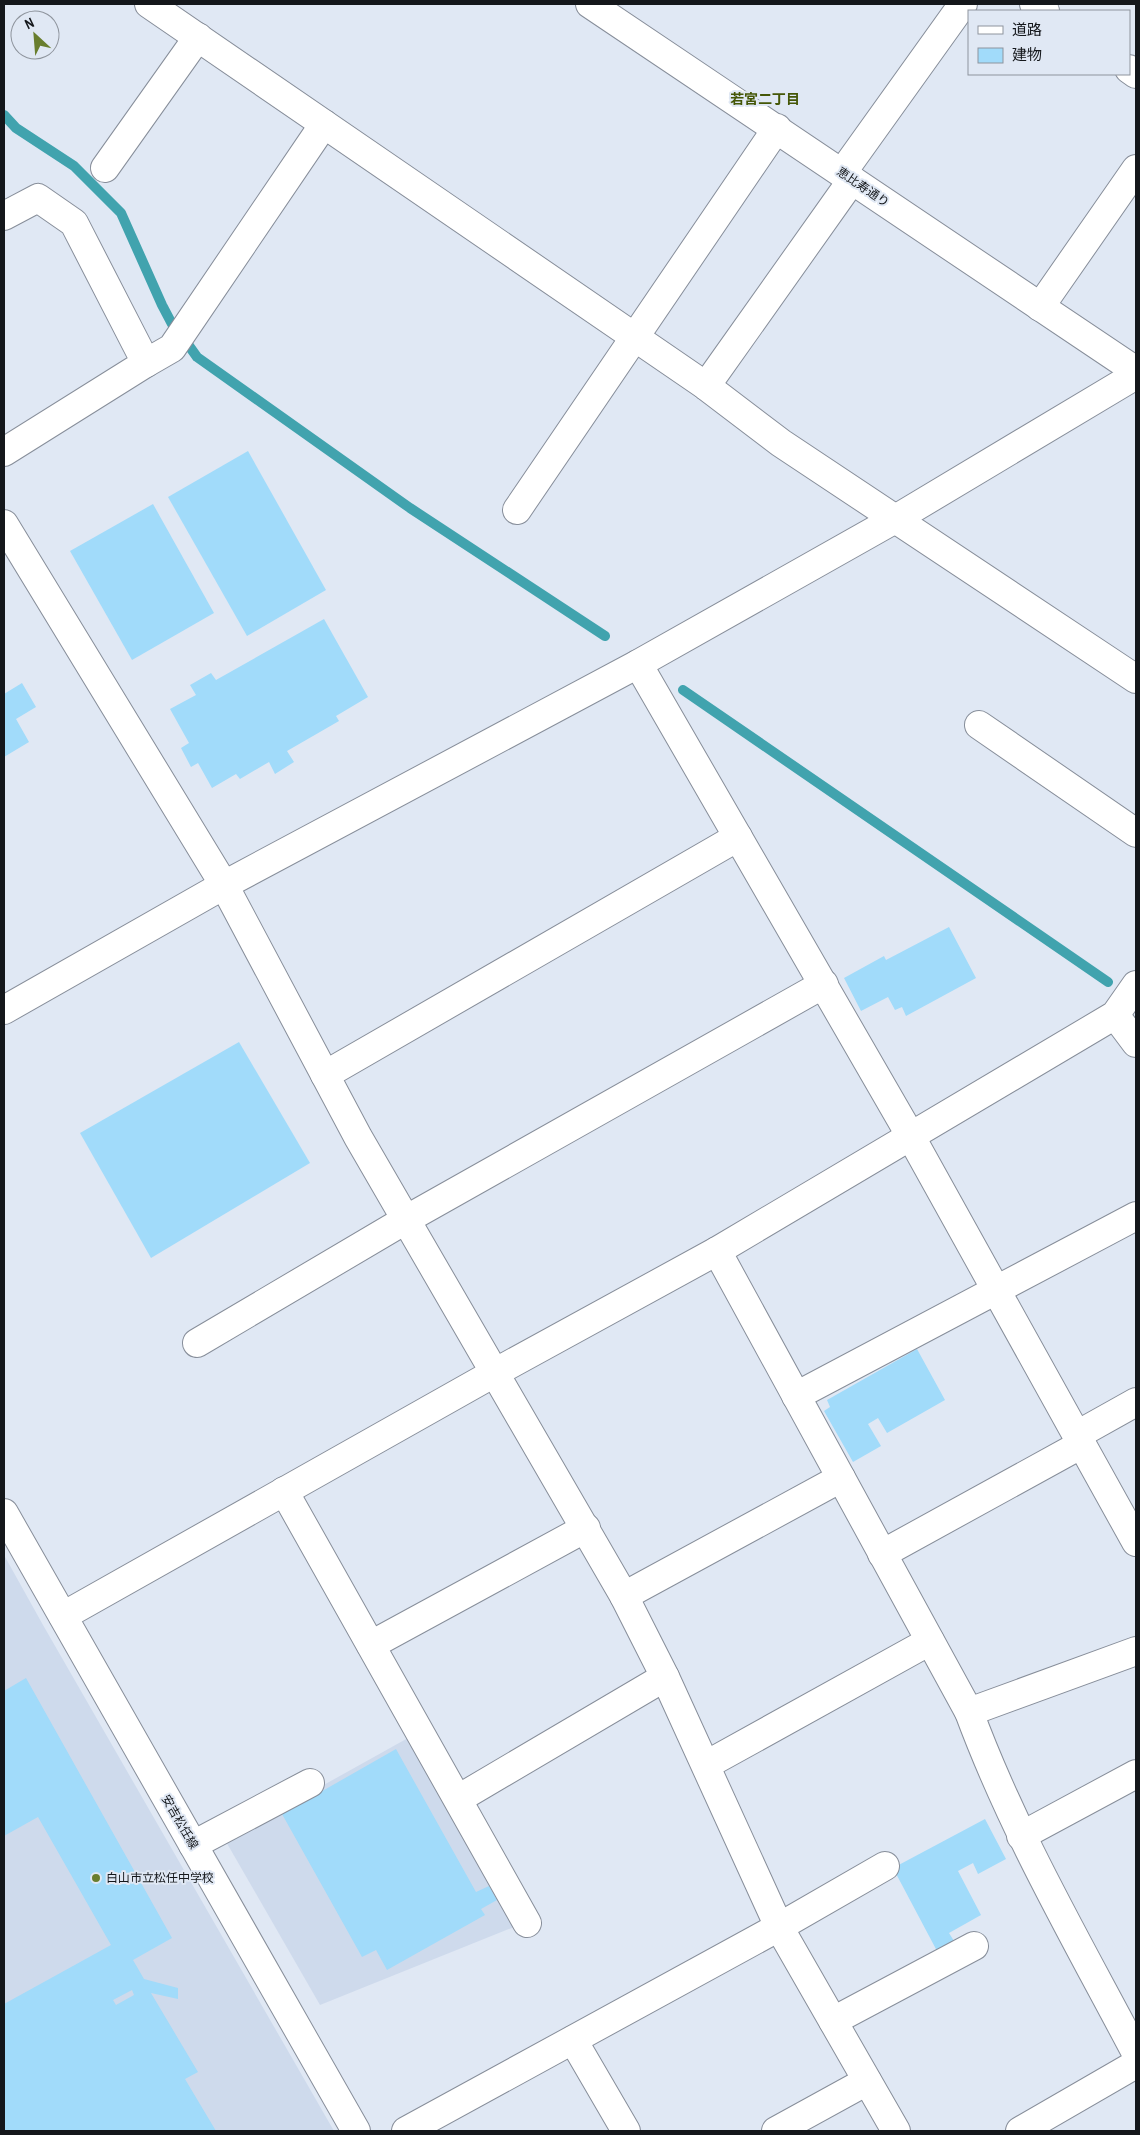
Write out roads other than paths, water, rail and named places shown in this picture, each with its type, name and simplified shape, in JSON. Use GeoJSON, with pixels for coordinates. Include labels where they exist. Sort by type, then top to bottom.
{"type":"FeatureCollection","features":[{"type":"Feature","properties":{"kind":"street"},"geometry":{"type":"LineString","coordinates":[[149,4],[706,386],[781,443],[897,518],[1136,679]]}},
{"type":"Feature","properties":{"kind":"street","name":"恵比寿通り"},"geometry":{"type":"LineString","coordinates":[[590,4],[777,128],[1136,373]]}},
{"type":"Feature","properties":{"kind":"street"},"geometry":{"type":"LineString","coordinates":[[706,386],[962,4]]}},
{"type":"Feature","properties":{"kind":"street"},"geometry":{"type":"LineString","coordinates":[[105,168],[198,37]]}},
{"type":"Feature","properties":{"kind":"street"},"geometry":{"type":"LineString","coordinates":[[4,452],[172,348],[324,124]]}},
{"type":"Feature","properties":{"kind":"street"},"geometry":{"type":"LineString","coordinates":[[517,510],[777,128]]}},
{"type":"Feature","properties":{"kind":"street"},"geometry":{"type":"LineString","coordinates":[[1040,307],[1136,169]]}},
{"type":"Feature","properties":{"kind":"street"},"geometry":{"type":"LineString","coordinates":[[4,216],[38,198],[74,224],[146,363]]}},
{"type":"Feature","properties":{"kind":"street"},"geometry":{"type":"LineString","coordinates":[[4,1010],[224,886],[638,664],[897,518],[1136,373]]}},
{"type":"Feature","properties":{"kind":"street"},"geometry":{"type":"LineString","coordinates":[[4,524],[224,886],[325,1075],[624,1596],[665,1677],[779,1927],[896,2131]]}},
{"type":"Feature","properties":{"kind":"street"},"geometry":{"type":"LineString","coordinates":[[638,664],[910,1135],[1136,1542]]}},
{"type":"Feature","properties":{"kind":"street"},"geometry":{"type":"LineString","coordinates":[[979,725],[1136,833]]}},
{"type":"Feature","properties":{"kind":"street"},"geometry":{"type":"LineString","coordinates":[[325,1075],[738,837]]}},
{"type":"Feature","properties":{"kind":"street"},"geometry":{"type":"LineString","coordinates":[[197,1343],[407,1219],[824,984]]}},
{"type":"Feature","properties":{"kind":"street"},"geometry":{"type":"LineString","coordinates":[[63,1616],[496,1372],[717,1251],[1115,1015],[1136,985]]}},
{"type":"Feature","properties":{"kind":"street"},"geometry":{"type":"LineString","coordinates":[[1115,1015],[1136,1043]]}},
{"type":"Feature","properties":{"kind":"street"},"geometry":{"type":"LineString","coordinates":[[796,1396],[1136,1216]]}},
{"type":"Feature","properties":{"kind":"street"},"geometry":{"type":"LineString","coordinates":[[717,1251],[969,1712],[989,1767],[1021,1836],[1136,2054]]}},
{"type":"Feature","properties":{"kind":"street"},"geometry":{"type":"LineString","coordinates":[[882,1554],[1079,1439],[1136,1402]]}},
{"type":"Feature","properties":{"kind":"street"},"geometry":{"type":"LineString","coordinates":[[624,1596],[841,1478]]}},
{"type":"Feature","properties":{"kind":"street"},"geometry":{"type":"LineString","coordinates":[[284,1491],[527,1923]]}},
{"type":"Feature","properties":{"kind":"street","name":"安吉松任線"},"geometry":{"type":"LineString","coordinates":[[4,1513],[356,2131]]}},
{"type":"Feature","properties":{"kind":"street"},"geometry":{"type":"LineString","coordinates":[[371,1645],[586,1528]]}},
{"type":"Feature","properties":{"kind":"street"},"geometry":{"type":"LineString","coordinates":[[706,1765],[930,1641]]}},
{"type":"Feature","properties":{"kind":"street"},"geometry":{"type":"LineString","coordinates":[[969,1712],[1136,1651]]}},
{"type":"Feature","properties":{"kind":"street"},"geometry":{"type":"LineString","coordinates":[[458,1799],[665,1677]]}},
{"type":"Feature","properties":{"kind":"street"},"geometry":{"type":"LineString","coordinates":[[1021,1836],[1136,1774]]}},
{"type":"Feature","properties":{"kind":"street"},"geometry":{"type":"LineString","coordinates":[[193,1845],[310,1783]]}},
{"type":"Feature","properties":{"kind":"street"},"geometry":{"type":"LineString","coordinates":[[406,2131],[779,1927],[885,1866]]}},
{"type":"Feature","properties":{"kind":"street"},"geometry":{"type":"LineString","coordinates":[[833,2021],[974,1946]]}},
{"type":"Feature","properties":{"kind":"street"},"geometry":{"type":"LineString","coordinates":[[574,2040],[620,2129]]}},
{"type":"Feature","properties":{"kind":"street"},"geometry":{"type":"LineString","coordinates":[[1020,2131],[1136,2064]]}},
{"type":"Feature","properties":{"kind":"street"},"geometry":{"type":"LineString","coordinates":[[776,2131],[867,2081]]}},
{"type":"Feature","properties":{"kind":"waterway"},"geometry":{"type":"LineString","coordinates":[[4,115],[16,128],[74,166],[121,213],[172,324]]}},
{"type":"Feature","properties":{"kind":"waterway"},"geometry":{"type":"LineString","coordinates":[[187,343],[197,357],[410,508],[605,636]]}},
{"type":"Feature","properties":{"kind":"waterway"},"geometry":{"type":"LineString","coordinates":[[683,690],[1108,982]]}},
{"type":"Feature","properties":{"kind":"place","name":"白山市立松任中学校"},"geometry":{"type":"Point","coordinates":[96,1878]}},
{"type":"Feature","properties":{"kind":"district","name":"若宮二丁目"},"geometry":{"type":"Point","coordinates":[765,99]}}]}
